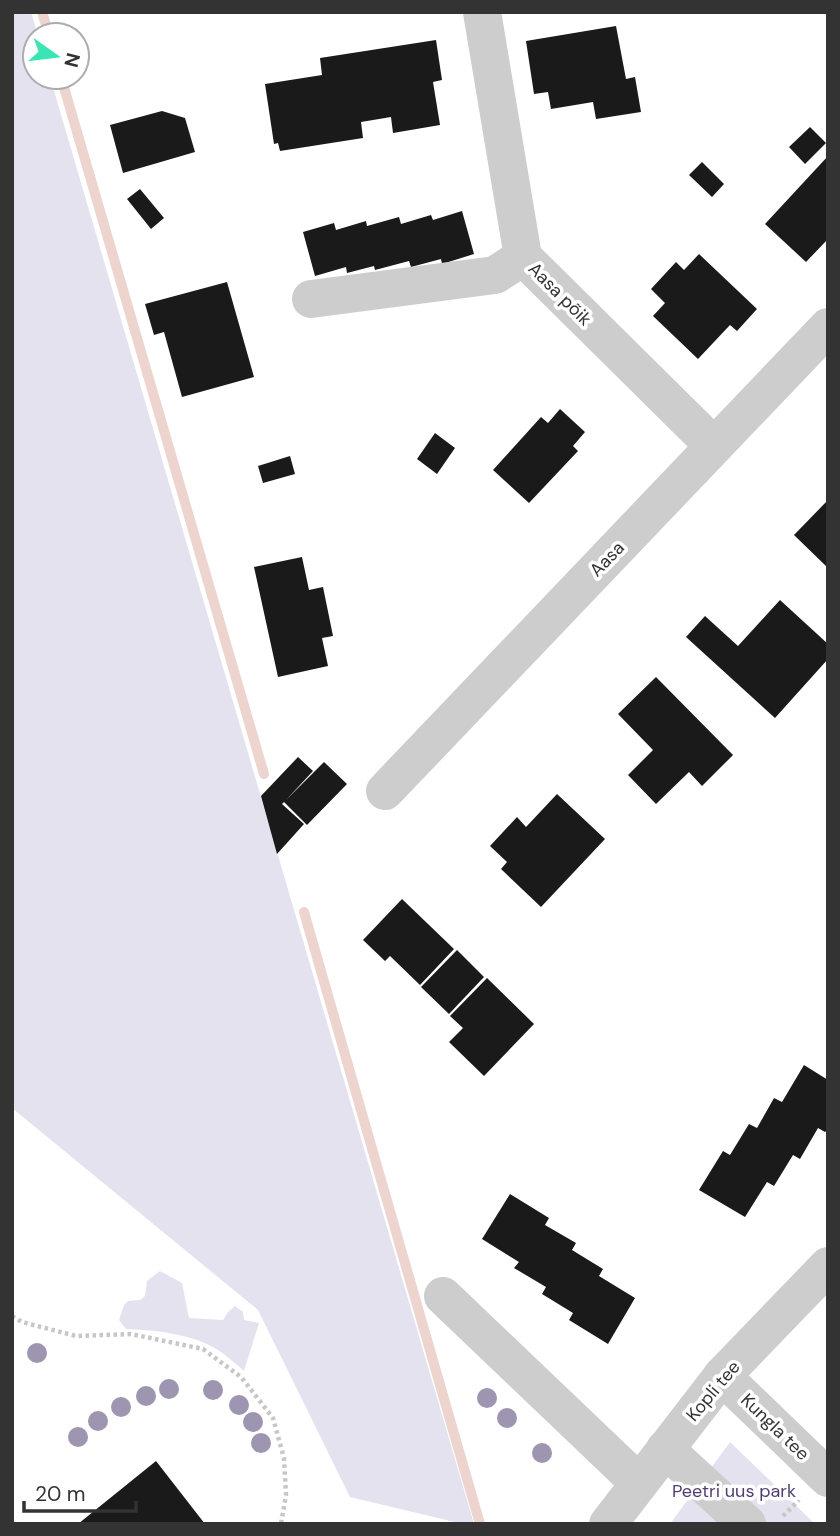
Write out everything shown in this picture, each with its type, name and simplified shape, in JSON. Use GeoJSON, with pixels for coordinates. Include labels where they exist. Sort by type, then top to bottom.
{"type":"FeatureCollection","features":[{"type":"Feature","properties":{"kind":"street","name":"Aasa põik"},"geometry":{"type":"LineString","coordinates":[[482,12],[523,257],[714,446]]}},
{"type":"Feature","properties":{"kind":"street"},"geometry":{"type":"LineString","coordinates":[[311,299],[495,275],[523,257]]}},
{"type":"Feature","properties":{"kind":"street","name":"Aasa"},"geometry":{"type":"LineString","coordinates":[[385,791],[828,327]]}},
{"type":"Feature","properties":{"kind":"street","name":"Kopli tee"},"geometry":{"type":"LineString","coordinates":[[608,1524],[722,1377],[828,1266]]}},
{"type":"Feature","properties":{"kind":"street"},"geometry":{"type":"LineString","coordinates":[[443,1296],[639,1483]]}},
{"type":"Feature","properties":{"kind":"street","name":"Kungla tee"},"geometry":{"type":"LineString","coordinates":[[722,1377],[828,1478]]}},
{"type":"Feature","properties":{"kind":"street"},"geometry":{"type":"LineString","coordinates":[[665,1449],[747,1524]]}},
{"type":"Feature","properties":{"kind":"path"},"geometry":{"type":"LineString","coordinates":[[12,1316],[22,1322],[76,1336],[131,1334],[203,1349],[242,1377],[273,1418],[284,1458],[286,1495],[281,1524]]}},
{"type":"Feature","properties":{"kind":"green space"},"geometry":{"type":"Polygon","coordinates":[[[12,12],[31,12],[34,21],[21,21],[21,91],[54,91],[474,1524],[463,1524],[350,1497],[258,1310],[12,1108],[12,12]]]}},
{"type":"Feature","properties":{"kind":"green space"},"geometry":{"type":"Polygon","coordinates":[[[160,1271],[182,1283],[189,1318],[223,1320],[235,1306],[243,1312],[244,1320],[259,1323],[244,1371],[218,1350],[197,1340],[161,1332],[126,1329],[119,1320],[124,1305],[128,1301],[140,1300],[145,1296],[147,1281],[160,1271]]]}},
{"type":"Feature","properties":{"kind":"green space","name":"Peetri uus park"},"geometry":{"type":"Polygon","coordinates":[[[730,1442],[815,1524],[670,1524],[730,1442]]]}},
{"type":"Feature","properties":{"kind":"building"},"geometry":{"type":"Polygon","coordinates":[[[616,26],[626,79],[635,77],[641,112],[596,119],[593,102],[551,109],[548,92],[534,94],[526,41],[616,26]]]}},
{"type":"Feature","properties":{"kind":"building"},"geometry":{"type":"Polygon","coordinates":[[[436,40],[442,80],[433,82],[440,125],[393,133],[391,117],[361,122],[363,138],[280,151],[278,143],[274,144],[265,84],[322,75],[320,58],[436,40]]]}},
{"type":"Feature","properties":{"kind":"building"},"geometry":{"type":"Polygon","coordinates":[[[162,111],[185,118],[195,152],[123,173],[110,125],[162,111]]]}},
{"type":"Feature","properties":{"kind":"building"},"geometry":{"type":"Polygon","coordinates":[[[810,127],[826,143],[805,164],[789,147],[810,127]]]}},
{"type":"Feature","properties":{"kind":"building"},"geometry":{"type":"Polygon","coordinates":[[[828,156],[828,239],[806,262],[765,224],[828,156]]]}},
{"type":"Feature","properties":{"kind":"building"},"geometry":{"type":"Polygon","coordinates":[[[702,162],[724,184],[712,197],[689,175],[702,162]]]}},
{"type":"Feature","properties":{"kind":"building"},"geometry":{"type":"Polygon","coordinates":[[[140,189],[164,218],[151,229],[127,199],[140,189]]]}},
{"type":"Feature","properties":{"kind":"building"},"geometry":{"type":"Polygon","coordinates":[[[462,211],[474,254],[442,264],[441,259],[411,267],[409,261],[375,270],[374,266],[347,273],[346,267],[315,276],[303,232],[334,223],[336,230],[366,221],[367,226],[399,217],[401,224],[431,215],[433,220],[462,211]]]}},
{"type":"Feature","properties":{"kind":"building"},"geometry":{"type":"Polygon","coordinates":[[[699,254],[757,309],[737,331],[730,325],[698,359],[653,316],[665,303],[651,289],[676,262],[684,270],[699,254]]]}},
{"type":"Feature","properties":{"kind":"building"},"geometry":{"type":"Polygon","coordinates":[[[227,282],[254,377],[182,397],[164,332],[154,335],[145,304],[227,282]]]}},
{"type":"Feature","properties":{"kind":"building"},"geometry":{"type":"Polygon","coordinates":[[[560,409],[585,432],[573,446],[578,451],[529,503],[493,470],[541,417],[548,423],[560,409]]]}},
{"type":"Feature","properties":{"kind":"building"},"geometry":{"type":"Polygon","coordinates":[[[435,433],[455,448],[437,474],[417,459],[435,433]]]}},
{"type":"Feature","properties":{"kind":"building"},"geometry":{"type":"Polygon","coordinates":[[[290,456],[295,474],[263,483],[258,466],[290,456]]]}},
{"type":"Feature","properties":{"kind":"building"},"geometry":{"type":"Polygon","coordinates":[[[828,500],[828,568],[794,535],[828,500]]]}},
{"type":"Feature","properties":{"kind":"building"},"geometry":{"type":"Polygon","coordinates":[[[302,557],[309,590],[323,587],[333,636],[322,638],[328,666],[278,677],[254,567],[302,557]]]}},
{"type":"Feature","properties":{"kind":"building"},"geometry":{"type":"Polygon","coordinates":[[[780,600],[828,644],[828,659],[775,718],[686,637],[705,616],[738,646],[780,600]]]}},
{"type":"Feature","properties":{"kind":"building"},"geometry":{"type":"Polygon","coordinates":[[[656,677],[733,755],[702,786],[689,772],[656,804],[628,775],[653,750],[618,714],[656,677]]]}},
{"type":"Feature","properties":{"kind":"building"},"geometry":{"type":"Polygon","coordinates":[[[298,757],[313,771],[286,800],[324,762],[347,784],[307,825],[284,802],[282,804],[304,824],[277,854],[261,796],[298,757]]]}},
{"type":"Feature","properties":{"kind":"building"},"geometry":{"type":"Polygon","coordinates":[[[557,794],[605,839],[541,907],[501,869],[507,862],[490,846],[517,817],[526,827],[557,794]]]}},
{"type":"Feature","properties":{"kind":"building"},"geometry":{"type":"Polygon","coordinates":[[[402,899],[454,949],[420,985],[390,956],[385,961],[363,940],[402,899]]]}},
{"type":"Feature","properties":{"kind":"building"},"geometry":{"type":"Polygon","coordinates":[[[457,950],[484,977],[449,1014],[421,987],[457,950]]]}},
{"type":"Feature","properties":{"kind":"building"},"geometry":{"type":"Polygon","coordinates":[[[487,978],[534,1024],[484,1076],[449,1042],[463,1028],[450,1016],[487,978]]]}},
{"type":"Feature","properties":{"kind":"building"},"geometry":{"type":"Polygon","coordinates":[[[804,1065],[828,1080],[828,1129],[825,1132],[818,1128],[800,1159],[793,1155],[774,1186],[767,1182],[745,1217],[699,1190],[723,1151],[730,1155],[749,1124],[757,1128],[774,1098],[782,1102],[804,1065]]]}},
{"type":"Feature","properties":{"kind":"building"},"geometry":{"type":"Polygon","coordinates":[[[510,1194],[549,1218],[545,1225],[576,1243],[572,1250],[603,1269],[599,1276],[635,1298],[608,1344],[569,1320],[573,1313],[542,1294],[546,1287],[514,1268],[519,1262],[482,1239],[510,1194]]]}},
{"type":"Feature","properties":{"kind":"building"},"geometry":{"type":"Polygon","coordinates":[[[156,1461],[205,1524],[78,1524],[156,1461]]]}},
{"type":"Feature","properties":{"kind":"waterway"},"geometry":{"type":"LineString","coordinates":[[42,12],[45,21]]}},
{"type":"Feature","properties":{"kind":"waterway"},"geometry":{"type":"LineString","coordinates":[[65,91],[264,774]]}},
{"type":"Feature","properties":{"kind":"waterway"},"geometry":{"type":"LineString","coordinates":[[304,912],[480,1524]]}}]}
